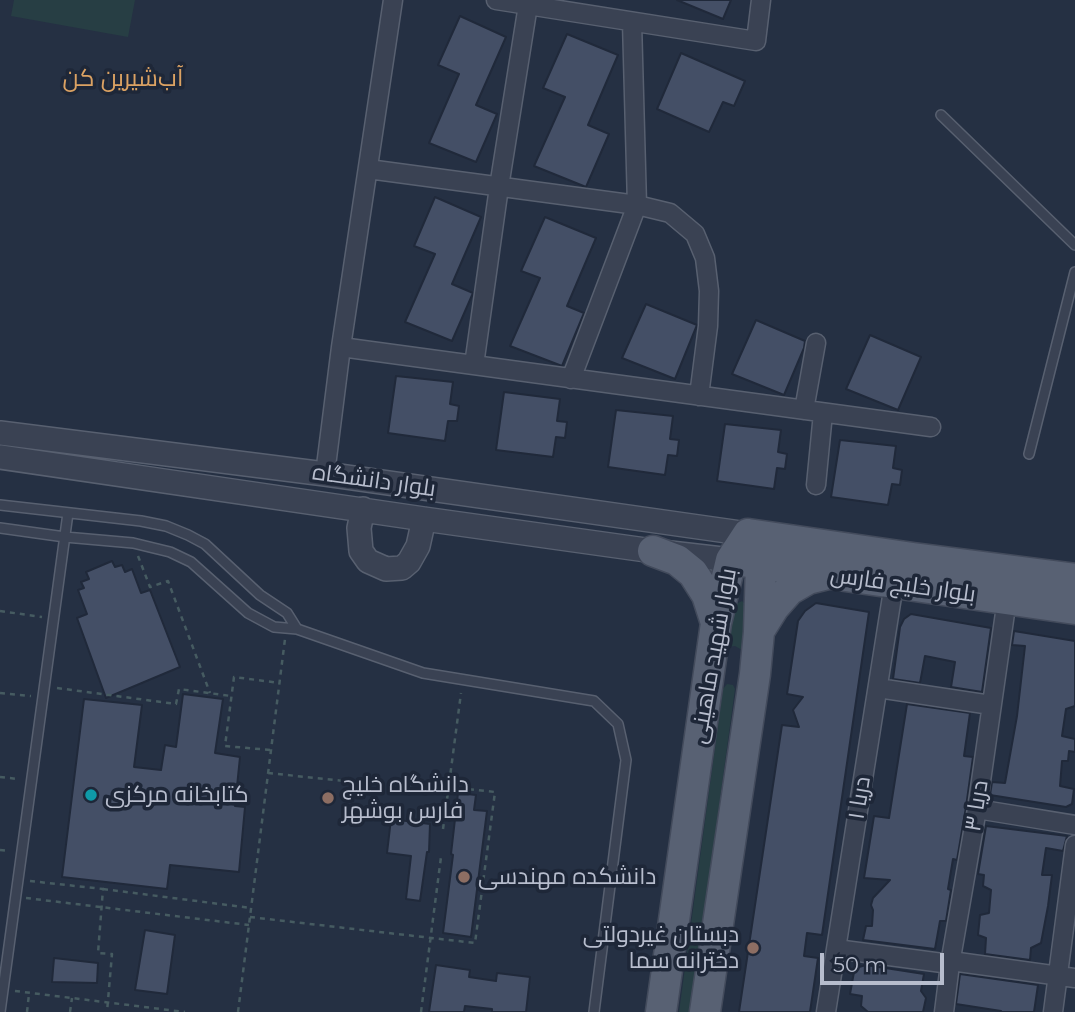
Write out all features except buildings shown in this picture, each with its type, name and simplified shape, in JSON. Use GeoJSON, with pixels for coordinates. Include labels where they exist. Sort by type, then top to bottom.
{"type":"FeatureCollection","features":[{"type":"Feature","properties":{"kind":"main road","name":"بلوار شهید ماهینی"},"geometry":{"type":"LineString","coordinates":[[661,1012],[716,623],[731,559],[748,534]]}},
{"type":"Feature","properties":{"kind":"main road","name":"بلوار شهید ماهینی"},"geometry":{"type":"LineString","coordinates":[[705,1012],[759,632],[761,564],[748,534]]}},
{"type":"Feature","properties":{"kind":"main road"},"geometry":{"type":"LineString","coordinates":[[748,534],[1075,579]]}},
{"type":"Feature","properties":{"kind":"main road"},"geometry":{"type":"LineString","coordinates":[[653,551],[677,560],[693,573],[707,595],[716,623]]}},
{"type":"Feature","properties":{"kind":"main road","name":"بلوار خلیج‌ فارس"},"geometry":{"type":"LineString","coordinates":[[731,559],[1075,609]]}},
{"type":"Feature","properties":{"kind":"main road"},"geometry":{"type":"LineString","coordinates":[[759,632],[774,607],[789,590],[808,579],[828,574]]}},
{"type":"Feature","properties":{"kind":"main road"},"geometry":{"type":"LineString","coordinates":[[708,667],[733,660],[755,674]]}},
{"type":"Feature","properties":{"kind":"street"},"geometry":{"type":"LineString","coordinates":[[325,474],[341,347],[393,0]]}},
{"type":"Feature","properties":{"kind":"street"},"geometry":{"type":"LineString","coordinates":[[496,0],[756,41],[761,0]]}},
{"type":"Feature","properties":{"kind":"street"},"geometry":{"type":"LineString","coordinates":[[474,365],[528,5]]}},
{"type":"Feature","properties":{"kind":"street"},"geometry":{"type":"LineString","coordinates":[[571,379],[637,205],[632,22]]}},
{"type":"Feature","properties":{"kind":"street"},"geometry":{"type":"LineString","coordinates":[[368,169],[637,205],[670,213],[695,234],[705,258],[709,303],[699,396]]}},
{"type":"Feature","properties":{"kind":"street"},"geometry":{"type":"LineString","coordinates":[[804,410],[816,343]]}},
{"type":"Feature","properties":{"kind":"street"},"geometry":{"type":"LineString","coordinates":[[341,347],[931,427]]}},
{"type":"Feature","properties":{"kind":"street"},"geometry":{"type":"LineString","coordinates":[[816,485],[823,413]]}},
{"type":"Feature","properties":{"kind":"street","name":"بلوار دانشگاه"},"geometry":{"type":"LineString","coordinates":[[0,433],[325,474],[748,534]]}},
{"type":"Feature","properties":{"kind":"street","name":"بلوار دانشگاه"},"geometry":{"type":"LineString","coordinates":[[0,457],[653,551],[731,559]]}},
{"type":"Feature","properties":{"kind":"street"},"geometry":{"type":"LineString","coordinates":[[363,509],[359,534],[361,551],[368,561],[386,569],[402,568],[410,562],[418,546],[424,519]]}},
{"type":"Feature","properties":{"kind":"street","name":"دریا ۱"},"geometry":{"type":"LineString","coordinates":[[826,1012],[894,584]]}},
{"type":"Feature","properties":{"kind":"street","name":"دریا ۳"},"geometry":{"type":"LineString","coordinates":[[944,1012],[1007,599]]}},
{"type":"Feature","properties":{"kind":"street"},"geometry":{"type":"LineString","coordinates":[[878,688],[991,705]]}},
{"type":"Feature","properties":{"kind":"street"},"geometry":{"type":"LineString","coordinates":[[977,809],[1075,825]]}},
{"type":"Feature","properties":{"kind":"street"},"geometry":{"type":"LineString","coordinates":[[1054,1012],[1067,977],[1075,845]]}},
{"type":"Feature","properties":{"kind":"street"},"geometry":{"type":"LineString","coordinates":[[836,949],[1067,977]]}},
{"type":"Feature","properties":{"kind":"lane"},"geometry":{"type":"LineString","coordinates":[[941,115],[1075,245]]}},
{"type":"Feature","properties":{"kind":"lane"},"geometry":{"type":"LineString","coordinates":[[1029,454],[1075,272]]}},
{"type":"Feature","properties":{"kind":"lane"},"geometry":{"type":"LineString","coordinates":[[0,505],[141,521],[166,526],[188,535],[205,544],[260,594],[287,613],[292,629]]}},
{"type":"Feature","properties":{"kind":"lane"},"geometry":{"type":"LineString","coordinates":[[0,1012],[68,513]]}},
{"type":"Feature","properties":{"kind":"lane"},"geometry":{"type":"LineString","coordinates":[[0,528],[133,543],[170,552],[191,562],[248,613],[274,627],[292,629],[423,673],[594,701],[618,724],[626,760],[594,1012]]}},
{"type":"Feature","properties":{"kind":"path"},"geometry":{"type":"LineString","coordinates":[[133,543],[150,587],[168,581],[210,694]]}},
{"type":"Feature","properties":{"kind":"path"},"geometry":{"type":"LineString","coordinates":[[0,611],[54,618]]}},
{"type":"Feature","properties":{"kind":"path"},"geometry":{"type":"LineString","coordinates":[[238,1012],[279,683],[292,629]]}},
{"type":"Feature","properties":{"kind":"path"},"geometry":{"type":"LineString","coordinates":[[271,750],[225,746],[234,677],[279,683]]}},
{"type":"Feature","properties":{"kind":"path"},"geometry":{"type":"LineString","coordinates":[[443,830],[462,680]]}},
{"type":"Feature","properties":{"kind":"path"},"geometry":{"type":"LineString","coordinates":[[43,687],[176,704],[179,689],[231,696]]}},
{"type":"Feature","properties":{"kind":"path"},"geometry":{"type":"LineString","coordinates":[[0,693],[42,698]]}},
{"type":"Feature","properties":{"kind":"path"},"geometry":{"type":"LineString","coordinates":[[250,917],[475,943],[495,792],[268,773]]}},
{"type":"Feature","properties":{"kind":"path"},"geometry":{"type":"LineString","coordinates":[[0,777],[30,781]]}},
{"type":"Feature","properties":{"kind":"path"},"geometry":{"type":"LineString","coordinates":[[421,1012],[440,857]]}},
{"type":"Feature","properties":{"kind":"path"},"geometry":{"type":"LineString","coordinates":[[18,879],[251,908]]}},
{"type":"Feature","properties":{"kind":"path"},"geometry":{"type":"LineString","coordinates":[[103,889],[98,953],[112,954],[107,1012]]}},
{"type":"Feature","properties":{"kind":"path"},"geometry":{"type":"LineString","coordinates":[[15,897],[249,925]]}},
{"type":"Feature","properties":{"kind":"path"},"geometry":{"type":"LineString","coordinates":[[3,990],[185,1012]]}},
{"type":"Feature","properties":{"kind":"path"},"geometry":{"type":"LineString","coordinates":[[27,1012],[30,993]]}},
{"type":"Feature","properties":{"kind":"path"},"geometry":{"type":"LineString","coordinates":[[71,1012],[72,998]]}},
{"type":"Feature","properties":{"kind":"green space"},"geometry":{"type":"Polygon","coordinates":[[[14,0],[135,0],[128,37],[11,16],[14,0]]]}},
{"type":"Feature","properties":{"kind":"green space"},"geometry":{"type":"Polygon","coordinates":[[[742,601],[746,609],[746,620],[742,650],[735,646],[727,647],[728,628],[736,604],[742,601]]]}},
{"type":"Feature","properties":{"kind":"green space"},"geometry":{"type":"Polygon","coordinates":[[[727,684],[733,685],[735,689],[691,1012],[679,1012],[723,689],[727,684]]]}},
{"type":"Feature","properties":{"kind":"place","name":"کتابخانه مرکزی"},"geometry":{"type":"Point","coordinates":[91,795]}},
{"type":"Feature","properties":{"kind":"place","name":"دانشگاه خلیج فارس بوشهر"},"geometry":{"type":"Point","coordinates":[328,798]}},
{"type":"Feature","properties":{"kind":"place","name":"دانشکده مهندسی"},"geometry":{"type":"Point","coordinates":[464,877]}},
{"type":"Feature","properties":{"kind":"place","name":"دبستان غیردولتی دخترانه سما"},"geometry":{"type":"Point","coordinates":[753,948]}},
{"type":"Feature","properties":{"kind":"district","name":"آب‌شیرین کن"},"geometry":{"type":"Point","coordinates":[123,79]}}]}
